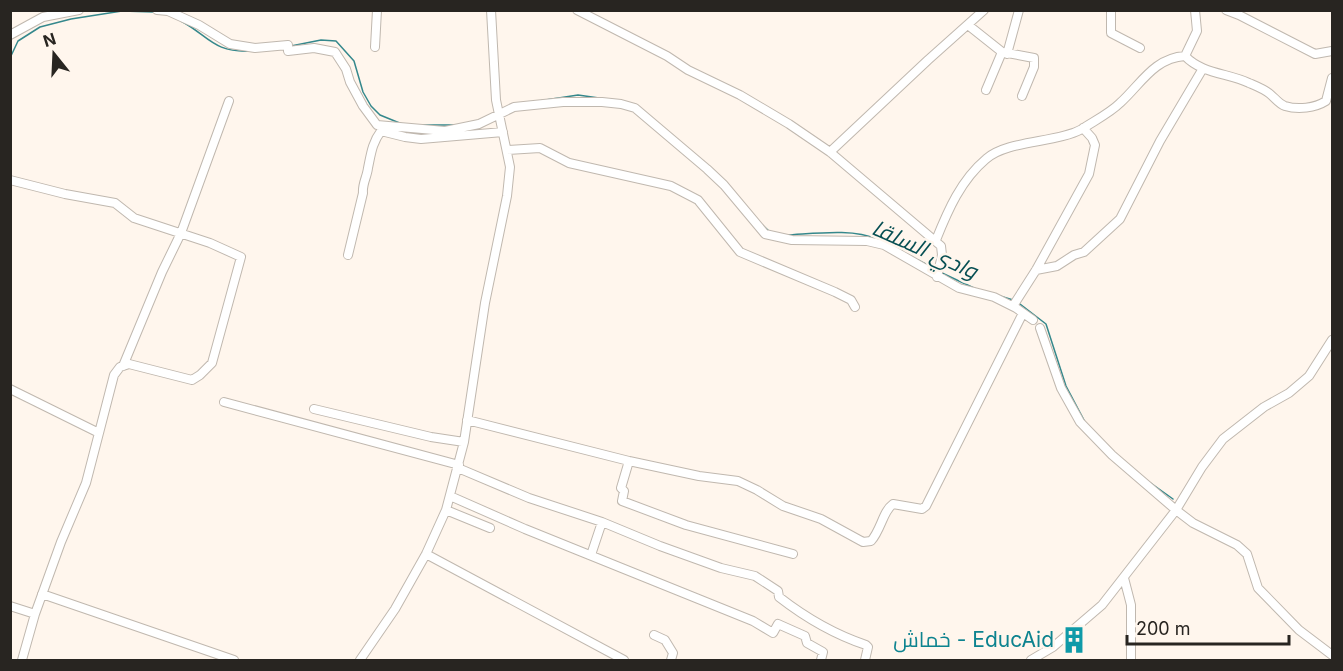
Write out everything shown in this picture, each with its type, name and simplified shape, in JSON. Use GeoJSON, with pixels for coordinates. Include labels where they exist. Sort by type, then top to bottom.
{"type":"FeatureCollection","features":[{"type":"Feature","properties":{"kind":"street"},"geometry":{"type":"LineString","coordinates":[[10,35],[43,17],[79,10]]}},
{"type":"Feature","properties":{"kind":"street"},"geometry":{"type":"LineString","coordinates":[[157,10],[168,11],[199,25],[230,44],[255,48],[314,48],[335,52],[346,69],[363,106],[378,125],[445,131],[479,124],[514,107],[563,102],[602,102],[635,108],[723,185],[765,234],[792,240],[867,240],[884,245],[958,288],[994,297],[1013,306],[1033,320]]}},
{"type":"Feature","properties":{"kind":"street"},"geometry":{"type":"LineString","coordinates":[[375,48],[377,10]]}},
{"type":"Feature","properties":{"kind":"street"},"geometry":{"type":"LineString","coordinates":[[360,660],[395,609],[426,554],[446,510],[459,467],[485,303],[507,196],[510,167],[496,100],[491,10]]}},
{"type":"Feature","properties":{"kind":"street"},"geometry":{"type":"LineString","coordinates":[[577,10],[740,95],[830,152],[928,236],[936,240],[942,255],[937,277]]}},
{"type":"Feature","properties":{"kind":"street"},"geometry":{"type":"LineString","coordinates":[[830,152],[984,10]]}},
{"type":"Feature","properties":{"kind":"street"},"geometry":{"type":"LineString","coordinates":[[986,90],[1004,53],[1019,10]]}},
{"type":"Feature","properties":{"kind":"street"},"geometry":{"type":"LineString","coordinates":[[1111,10],[1111,33],[1140,48]]}},
{"type":"Feature","properties":{"kind":"street"},"geometry":{"type":"LineString","coordinates":[[1185,56],[1197,31],[1195,10]]}},
{"type":"Feature","properties":{"kind":"street"},"geometry":{"type":"LineString","coordinates":[[1226,10],[1315,54],[1332,51]]}},
{"type":"Feature","properties":{"kind":"street"},"geometry":{"type":"LineString","coordinates":[[968,25],[1004,53],[1034,58],[1022,96]]}},
{"type":"Feature","properties":{"kind":"street"},"geometry":{"type":"LineString","coordinates":[[936,240],[946,215],[966,179],[987,158],[1008,149],[1083,128],[1120,103],[1160,64],[1174,57],[1185,56]]}},
{"type":"Feature","properties":{"kind":"street"},"geometry":{"type":"LineString","coordinates":[[1185,56],[1202,70],[1239,78],[1268,93],[1286,106],[1302,108],[1318,106],[1326,101],[1332,78]]}},
{"type":"Feature","properties":{"kind":"street"},"geometry":{"type":"LineString","coordinates":[[1036,270],[1057,266],[1074,255],[1084,252],[1119,219],[1160,141],[1202,70]]}},
{"type":"Feature","properties":{"kind":"street"},"geometry":{"type":"LineString","coordinates":[[123,366],[162,272],[181,233],[229,101]]}},
{"type":"Feature","properties":{"kind":"street"},"geometry":{"type":"LineString","coordinates":[[1013,306],[1036,270],[1089,174],[1095,145],[1083,128]]}},
{"type":"Feature","properties":{"kind":"street"},"geometry":{"type":"LineString","coordinates":[[348,255],[369,158],[373,143],[381,131],[421,138],[503,132]]}},
{"type":"Feature","properties":{"kind":"street"},"geometry":{"type":"LineString","coordinates":[[507,150],[540,148],[568,163],[671,186],[698,200],[740,252],[835,292],[850,300],[855,307]]}},
{"type":"Feature","properties":{"kind":"street"},"geometry":{"type":"LineString","coordinates":[[10,180],[65,194],[115,203],[134,218],[181,233],[241,257],[218,334],[212,363],[200,375],[192,380],[129,364],[120,367],[114,375],[87,483],[61,542],[35,614],[22,660]]}},
{"type":"Feature","properties":{"kind":"street"},"geometry":{"type":"LineString","coordinates":[[467,420],[628,461],[699,476],[738,481],[783,506],[821,519],[863,542],[871,542],[879,532],[888,508],[893,504],[922,509],[926,506],[1023,314]]}},
{"type":"Feature","properties":{"kind":"street"},"geometry":{"type":"LineString","coordinates":[[1040,328],[1061,388],[1080,422],[1112,455],[1176,510],[1193,523],[1237,545],[1247,554],[1258,588],[1299,630],[1332,655]]}},
{"type":"Feature","properties":{"kind":"street"},"geometry":{"type":"LineString","coordinates":[[1031,660],[1053,647],[1102,605],[1176,510],[1202,467],[1223,439],[1264,407],[1289,393],[1308,376],[1332,340]]}},
{"type":"Feature","properties":{"kind":"street"},"geometry":{"type":"LineString","coordinates":[[10,389],[99,434]]}},
{"type":"Feature","properties":{"kind":"street"},"geometry":{"type":"LineString","coordinates":[[224,402],[459,467],[529,498],[602,522],[660,546],[755,576],[777,591],[778,597],[806,618],[849,640],[866,645],[868,647],[865,660]]}},
{"type":"Feature","properties":{"kind":"street"},"geometry":{"type":"LineString","coordinates":[[314,409],[464,442]]}},
{"type":"Feature","properties":{"kind":"street"},"geometry":{"type":"LineString","coordinates":[[628,461],[621,488],[624,491],[622,501],[686,525],[793,554]]}},
{"type":"Feature","properties":{"kind":"street"},"geometry":{"type":"LineString","coordinates":[[450,496],[525,529],[753,621],[773,633],[778,624],[796,631],[805,636],[807,644],[823,652],[821,660]]}},
{"type":"Feature","properties":{"kind":"street"},"geometry":{"type":"LineString","coordinates":[[446,510],[490,528]]}},
{"type":"Feature","properties":{"kind":"street"},"geometry":{"type":"LineString","coordinates":[[591,555],[602,522]]}},
{"type":"Feature","properties":{"kind":"street"},"geometry":{"type":"LineString","coordinates":[[426,554],[624,660]]}},
{"type":"Feature","properties":{"kind":"street"},"geometry":{"type":"LineString","coordinates":[[1124,578],[1131,605],[1131,660]]}},
{"type":"Feature","properties":{"kind":"street"},"geometry":{"type":"LineString","coordinates":[[42,594],[234,660]]}},
{"type":"Feature","properties":{"kind":"street"},"geometry":{"type":"LineString","coordinates":[[10,606],[35,614]]}},
{"type":"Feature","properties":{"kind":"street"},"geometry":{"type":"LineString","coordinates":[[654,635],[668,644],[673,653],[670,660]]}},
{"type":"Feature","properties":{"kind":"waterway","name":"وادي السلقا"},"geometry":{"type":"LineString","coordinates":[[10,58],[18,41],[40,27],[71,19],[122,11],[154,12]]}},
{"type":"Feature","properties":{"kind":"waterway","name":"وادي السلقا"},"geometry":{"type":"LineString","coordinates":[[181,21],[220,46],[238,51],[251,51]]}},
{"type":"Feature","properties":{"kind":"waterway","name":"وادي السلقا"},"geometry":{"type":"LineString","coordinates":[[291,46],[321,40],[336,41],[354,61],[363,92],[371,106],[380,115],[402,124]]}},
{"type":"Feature","properties":{"kind":"waterway","name":"وادي السلقا"},"geometry":{"type":"LineString","coordinates":[[539,101],[578,95],[599,98]]}},
{"type":"Feature","properties":{"kind":"waterway","name":"وادي السلقا"},"geometry":{"type":"LineString","coordinates":[[415,125],[455,125]]}},
{"type":"Feature","properties":{"kind":"waterway","name":"وادي السلقا"},"geometry":{"type":"LineString","coordinates":[[760,223],[770,232]]}},
{"type":"Feature","properties":{"kind":"waterway","name":"وادي السلقا"},"geometry":{"type":"LineString","coordinates":[[786,235],[844,233],[876,239]]}},
{"type":"Feature","properties":{"kind":"waterway","name":"وادي السلقا"},"geometry":{"type":"LineString","coordinates":[[918,260],[935,269]]}},
{"type":"Feature","properties":{"kind":"waterway","name":"وادي السلقا"},"geometry":{"type":"LineString","coordinates":[[942,273],[976,289]]}},
{"type":"Feature","properties":{"kind":"waterway","name":"وادي السلقا"},"geometry":{"type":"LineString","coordinates":[[1000,296],[1013,300]]}},
{"type":"Feature","properties":{"kind":"waterway","name":"وادي السلقا"},"geometry":{"type":"LineString","coordinates":[[1020,304],[1046,324],[1066,386],[1085,422]]}},
{"type":"Feature","properties":{"kind":"waterway","name":"وادي السلقا"},"geometry":{"type":"LineString","coordinates":[[1109,447],[1116,454]]}},
{"type":"Feature","properties":{"kind":"waterway","name":"وادي السلقا"},"geometry":{"type":"LineString","coordinates":[[1145,479],[1173,499]]}},
{"type":"Feature","properties":{"kind":"place","name":"خماش - EducAid"},"geometry":{"type":"Point","coordinates":[1074,640]}}]}
